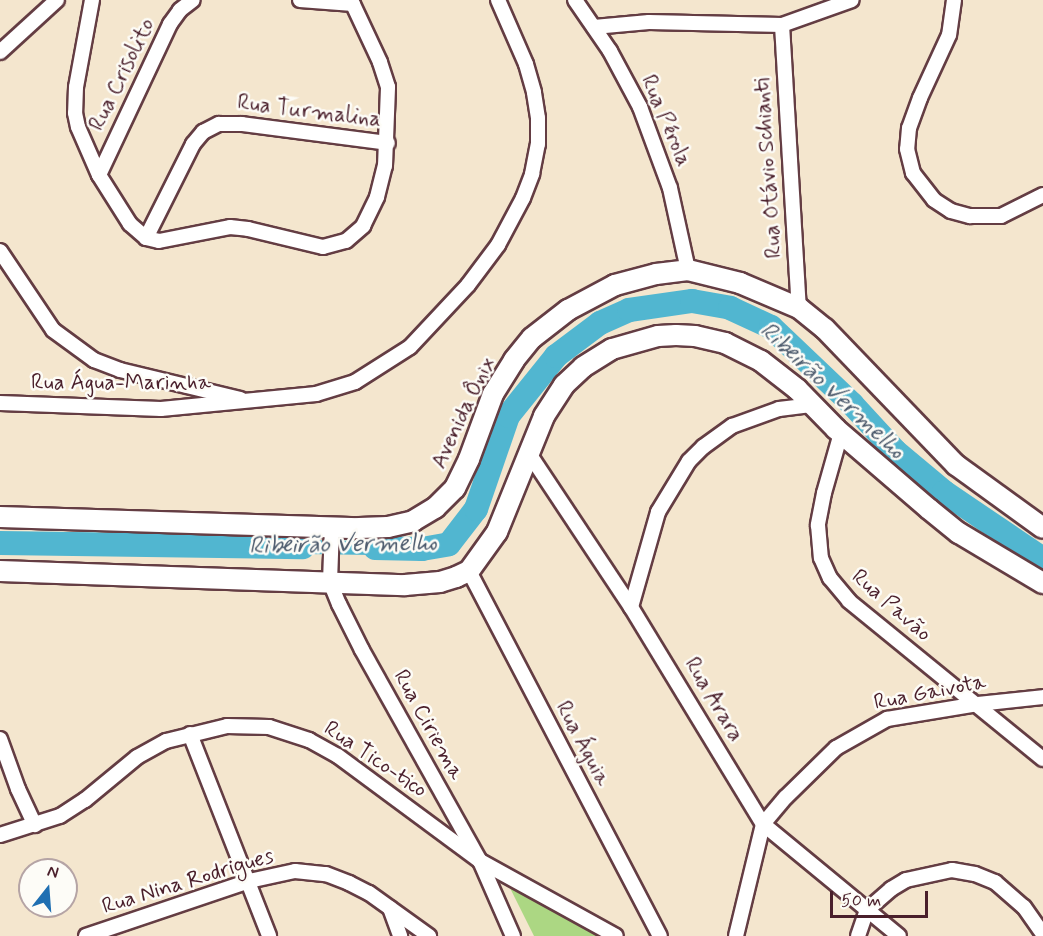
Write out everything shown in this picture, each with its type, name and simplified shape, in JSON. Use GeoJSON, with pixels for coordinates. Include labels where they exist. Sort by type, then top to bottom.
{"type":"FeatureCollection","features":[{"type":"Feature","properties":{"kind":"main road","name":"Avenida Ônix"},"geometry":{"type":"LineString","coordinates":[[0,517],[332,530],[388,527],[413,521],[435,508],[455,488],[470,459],[493,394],[514,360],[532,338],[568,310],[615,285],[656,274],[688,270],[740,283],[799,308],[825,329],[956,465],[1041,523]]}},
{"type":"Feature","properties":{"kind":"main road"},"geometry":{"type":"LineString","coordinates":[[0,572],[331,579],[424,584],[440,582],[469,571],[497,532],[528,452],[549,406],[564,385],[583,367],[612,349],[658,336],[695,336],[743,351],[777,372],[841,434],[959,533],[1043,583]]}},
{"type":"Feature","properties":{"kind":"street"},"geometry":{"type":"LineString","coordinates":[[0,52],[57,0]]}},
{"type":"Feature","properties":{"kind":"street"},"geometry":{"type":"LineString","coordinates":[[92,0],[76,87],[75,113],[78,127],[99,175],[122,215],[146,238],[159,241],[172,240],[218,227],[230,227],[248,228],[313,246],[334,245],[346,241],[363,226],[371,212],[383,179],[388,143],[389,97],[386,79],[352,2],[300,0]]}},
{"type":"Feature","properties":{"kind":"street","name":"Rua Crisolito"},"geometry":{"type":"LineString","coordinates":[[99,175],[170,24],[180,10],[193,0]]}},
{"type":"Feature","properties":{"kind":"street","name":"Rua Água-Marinha"},"geometry":{"type":"LineString","coordinates":[[0,403],[161,410],[251,402],[334,390],[378,370],[423,334],[468,285],[510,226],[532,174],[538,144],[538,118],[526,64],[498,0]]}},
{"type":"Feature","properties":{"kind":"street","name":"Rua Pérola"},"geometry":{"type":"LineString","coordinates":[[575,0],[621,70],[655,146],[677,212],[688,270]]}},
{"type":"Feature","properties":{"kind":"street"},"geometry":{"type":"LineString","coordinates":[[594,27],[649,22],[782,25],[852,0]]}},
{"type":"Feature","properties":{"kind":"street"},"geometry":{"type":"LineString","coordinates":[[954,0],[949,35],[909,128],[907,149],[913,173],[934,200],[951,211],[970,216],[1001,216],[1043,195]]}},
{"type":"Feature","properties":{"kind":"street","name":"Rua Otávio Schianti"},"geometry":{"type":"LineString","coordinates":[[782,25],[799,308]]}},
{"type":"Feature","properties":{"kind":"street","name":"Rua Turmalina"},"geometry":{"type":"LineString","coordinates":[[146,238],[193,144],[203,132],[219,124],[242,124],[388,143]]}},
{"type":"Feature","properties":{"kind":"street"},"geometry":{"type":"LineString","coordinates":[[0,251],[53,330],[94,360],[120,370],[251,402]]}},
{"type":"Feature","properties":{"kind":"street"},"geometry":{"type":"LineString","coordinates":[[631,607],[658,512],[689,461],[703,447],[732,426],[779,409],[811,405]]}},
{"type":"Feature","properties":{"kind":"street","name":"Rua Pavão"},"geometry":{"type":"LineString","coordinates":[[841,434],[824,492],[818,525],[818,541],[825,568],[849,601],[1043,759]]}},
{"type":"Feature","properties":{"kind":"street","name":"Rua Arara"},"geometry":{"type":"LineString","coordinates":[[528,452],[631,607],[763,824],[899,936]]}},
{"type":"Feature","properties":{"kind":"street","name":"Rua Ciriema"},"geometry":{"type":"LineString","coordinates":[[332,530],[331,579],[362,650],[480,861],[513,936]]}},
{"type":"Feature","properties":{"kind":"street","name":"Rua Águia"},"geometry":{"type":"LineString","coordinates":[[469,571],[660,936]]}},
{"type":"Feature","properties":{"kind":"street","name":"Rua Gaivota"},"geometry":{"type":"LineString","coordinates":[[736,936],[763,824],[811,771],[836,748],[857,733],[886,719],[978,704],[1043,697]]}},
{"type":"Feature","properties":{"kind":"street","name":"Rua Tico-tico"},"geometry":{"type":"LineString","coordinates":[[0,835],[60,816],[85,800],[125,766],[150,749],[189,734],[227,726],[269,727],[309,740],[338,756],[480,861],[616,936]]}},
{"type":"Feature","properties":{"kind":"street"},"geometry":{"type":"LineString","coordinates":[[189,734],[269,936]]}},
{"type":"Feature","properties":{"kind":"street"},"geometry":{"type":"LineString","coordinates":[[0,739],[18,789],[35,825]]}},
{"type":"Feature","properties":{"kind":"street"},"geometry":{"type":"LineString","coordinates":[[858,936],[867,910],[906,880],[952,870],[975,874],[995,882],[1024,907],[1043,934]]}},
{"type":"Feature","properties":{"kind":"street","name":"Rua Nina Rodrigues"},"geometry":{"type":"LineString","coordinates":[[86,936],[249,881],[295,871],[326,874],[350,883],[429,936]]}},
{"type":"Feature","properties":{"kind":"street"},"geometry":{"type":"LineString","coordinates":[[390,908],[400,936]]}},
{"type":"Feature","properties":{"kind":"green space"},"geometry":{"type":"Polygon","coordinates":[[[509,886],[609,936],[534,936],[509,886]]]}},
{"type":"Feature","properties":{"kind":"waterway","name":"Ribeirão Vermelho"},"geometry":{"type":"LineString","coordinates":[[375,548],[422,549],[449,544],[476,509],[508,416],[556,356],[600,323],[629,310],[692,301],[730,308],[771,327],[852,404],[895,451],[944,492],[1043,559]]}},
{"type":"Feature","properties":{"kind":"waterway","name":"Ribeirão Vermelho"},"geometry":{"type":"LineString","coordinates":[[0,543],[303,547]]}},
{"type":"Feature","properties":{"kind":"waterway","name":"Ribeirão Vermelho"},"geometry":{"type":"LineString","coordinates":[[303,547],[375,548]]}}]}
